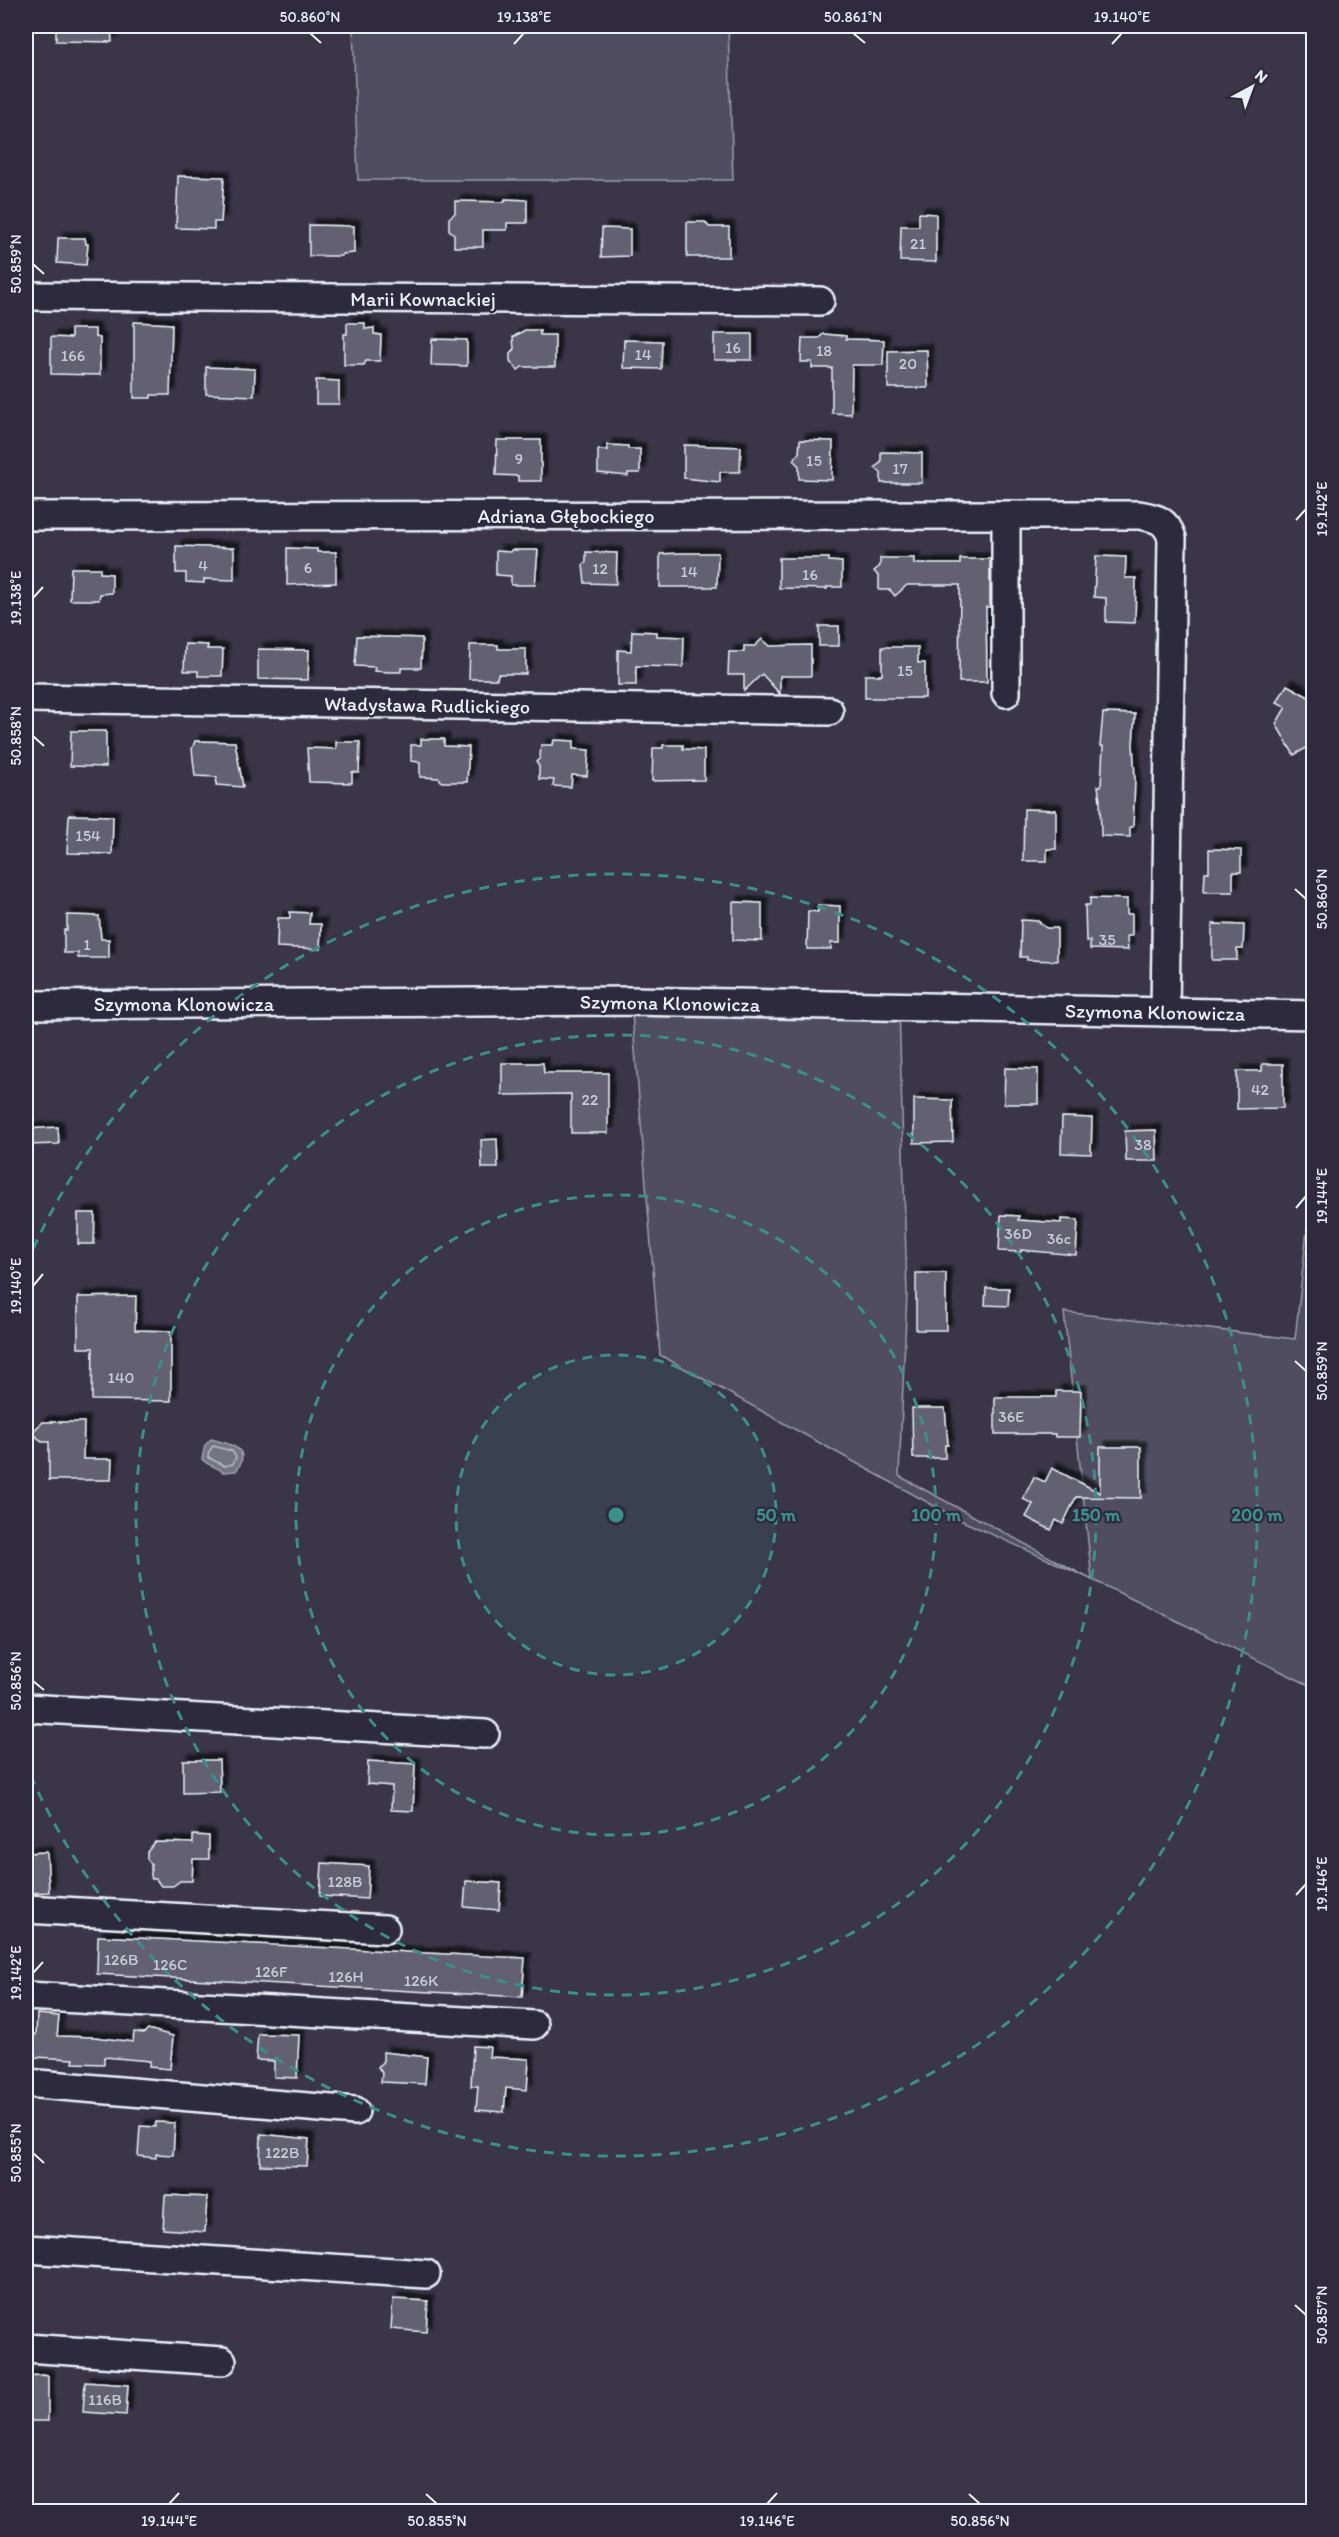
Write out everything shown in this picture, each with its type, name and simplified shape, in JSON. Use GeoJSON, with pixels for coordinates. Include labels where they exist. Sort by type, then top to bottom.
{"type":"FeatureCollection","features":[{"type":"Feature","properties":{"kind":"street","name":"Marii Kownackiej"},"geometry":{"type":"LineString","coordinates":[[26,296],[820,301]]}},
{"type":"Feature","properties":{"kind":"street","name":"Adriana Głębockiego"},"geometry":{"type":"LineString","coordinates":[[26,516],[1106,516],[1157,518],[1168,526],[1172,538],[1165,1012]]}},
{"type":"Feature","properties":{"kind":"street"},"geometry":{"type":"LineString","coordinates":[[1006,516],[1006,693]]}},
{"type":"Feature","properties":{"kind":"street","name":"Władysława Rudlickiego"},"geometry":{"type":"LineString","coordinates":[[26,698],[829,711]]}},
{"type":"Feature","properties":{"kind":"street","name":"Szymona Klonowicza"},"geometry":{"type":"LineString","coordinates":[[26,1005],[631,1001],[1314,1015]]}},
{"type":"Feature","properties":{"kind":"street"},"geometry":{"type":"LineString","coordinates":[[26,1708],[485,1734]]}},
{"type":"Feature","properties":{"kind":"street"},"geometry":{"type":"LineString","coordinates":[[26,1909],[385,1929]]}},
{"type":"Feature","properties":{"kind":"street"},"geometry":{"type":"LineString","coordinates":[[26,1996],[534,2025]]}},
{"type":"Feature","properties":{"kind":"street"},"geometry":{"type":"LineString","coordinates":[[26,2083],[355,2111]]}},
{"type":"Feature","properties":{"kind":"street"},"geometry":{"type":"LineString","coordinates":[[26,2248],[426,2274]]}},
{"type":"Feature","properties":{"kind":"street"},"geometry":{"type":"LineString","coordinates":[[26,2348],[222,2361]]}},
{"type":"Feature","properties":{"kind":"shaded area"},"geometry":{"type":"Polygon","coordinates":[[[353,26],[728,26],[733,180],[358,180],[353,26]]]}},
{"type":"Feature","properties":{"kind":"shaded area"},"geometry":{"type":"Polygon","coordinates":[[[631,1001],[899,1006],[907,1293],[899,1476],[1087,1577],[958,1519],[660,1355],[631,1001]]]}},
{"type":"Feature","properties":{"kind":"shaded area"},"geometry":{"type":"Polygon","coordinates":[[[1313,1176],[1313,1687],[1092,1580],[1064,1312],[1295,1339],[1313,1176]]]}},
{"type":"Feature","properties":{"kind":"water"},"geometry":{"type":"Polygon","coordinates":[[[211,1439],[232,1445],[241,1452],[241,1463],[236,1471],[223,1472],[202,1459],[205,1445],[211,1439]]]}},
{"type":"Feature","properties":{"kind":"building"},"geometry":{"type":"Polygon","coordinates":[[[56,26],[111,26],[112,42],[56,41],[56,26]]]}},
{"type":"Feature","properties":{"kind":"building"},"geometry":{"type":"Polygon","coordinates":[[[178,176],[224,177],[221,222],[214,222],[214,229],[176,228],[178,176]]]}},
{"type":"Feature","properties":{"kind":"building"},"geometry":{"type":"Polygon","coordinates":[[[505,199],[527,200],[527,223],[507,223],[507,230],[483,230],[483,247],[454,247],[454,234],[449,230],[449,218],[455,213],[455,201],[505,202],[505,199]]]}},
{"type":"Feature","properties":{"kind":"building"},"geometry":{"type":"Polygon","coordinates":[[[919,213],[936,214],[936,262],[900,261],[901,226],[919,226],[919,213]]]}},
{"type":"Feature","properties":{"kind":"building"},"geometry":{"type":"Polygon","coordinates":[[[687,222],[705,222],[709,227],[729,227],[729,257],[687,257],[687,222]]]}},
{"type":"Feature","properties":{"kind":"building"},"geometry":{"type":"Polygon","coordinates":[[[309,225],[354,226],[354,253],[342,254],[342,256],[309,256],[309,225]]]}},
{"type":"Feature","properties":{"kind":"building"},"geometry":{"type":"Polygon","coordinates":[[[602,228],[630,229],[630,256],[601,257],[602,228]]]}},
{"type":"Feature","properties":{"kind":"building"},"geometry":{"type":"Polygon","coordinates":[[[58,238],[85,238],[88,244],[86,265],[57,263],[58,238]]]}},
{"type":"Feature","properties":{"kind":"building"},"geometry":{"type":"Polygon","coordinates":[[[134,322],[172,324],[170,395],[134,398],[134,322]]]}},
{"type":"Feature","properties":{"kind":"building"},"geometry":{"type":"Polygon","coordinates":[[[347,323],[365,323],[365,329],[374,328],[374,334],[381,335],[380,361],[366,361],[364,365],[344,365],[344,334],[347,334],[347,323]]]}},
{"type":"Feature","properties":{"kind":"building"},"geometry":{"type":"Polygon","coordinates":[[[71,329],[95,329],[95,337],[100,338],[100,375],[51,374],[51,337],[71,338],[71,329]]]}},
{"type":"Feature","properties":{"kind":"building"},"geometry":{"type":"Polygon","coordinates":[[[525,330],[540,330],[540,335],[555,335],[555,367],[522,367],[518,370],[510,361],[510,353],[514,349],[513,337],[525,330]]]}},
{"type":"Feature","properties":{"kind":"building"},"geometry":{"type":"Polygon","coordinates":[[[714,334],[752,334],[752,360],[714,360],[714,334]]]}},
{"type":"Feature","properties":{"kind":"building"},"geometry":{"type":"Polygon","coordinates":[[[823,334],[846,336],[846,339],[884,340],[883,365],[852,365],[851,414],[832,413],[832,368],[812,368],[812,362],[801,362],[802,338],[819,338],[823,334]]]}},
{"type":"Feature","properties":{"kind":"building"},"geometry":{"type":"Polygon","coordinates":[[[432,339],[467,340],[467,366],[431,365],[432,339]]]}},
{"type":"Feature","properties":{"kind":"building"},"geometry":{"type":"Polygon","coordinates":[[[624,340],[662,341],[661,369],[623,368],[624,340]]]}},
{"type":"Feature","properties":{"kind":"building"},"geometry":{"type":"Polygon","coordinates":[[[927,350],[928,388],[888,388],[888,351],[927,350]]]}},
{"type":"Feature","properties":{"kind":"building"},"geometry":{"type":"Polygon","coordinates":[[[206,367],[255,369],[254,396],[206,394],[206,367]]]}},
{"type":"Feature","properties":{"kind":"building"},"geometry":{"type":"Polygon","coordinates":[[[316,380],[339,381],[339,404],[316,404],[316,380]]]}},
{"type":"Feature","properties":{"kind":"building"},"geometry":{"type":"Polygon","coordinates":[[[497,440],[541,440],[541,481],[518,481],[518,476],[496,475],[497,440]]]}},
{"type":"Feature","properties":{"kind":"building"},"geometry":{"type":"Polygon","coordinates":[[[800,440],[833,441],[832,480],[799,479],[799,466],[793,460],[799,453],[800,440]]]}},
{"type":"Feature","properties":{"kind":"building"},"geometry":{"type":"Polygon","coordinates":[[[607,445],[640,449],[640,473],[628,473],[628,476],[598,473],[598,450],[608,450],[607,445]]]}},
{"type":"Feature","properties":{"kind":"building"},"geometry":{"type":"Polygon","coordinates":[[[684,445],[741,447],[740,472],[720,472],[720,482],[684,478],[684,445]]]}},
{"type":"Feature","properties":{"kind":"building"},"geometry":{"type":"Polygon","coordinates":[[[881,452],[922,453],[922,483],[881,483],[881,473],[875,468],[881,462],[881,452]]]}},
{"type":"Feature","properties":{"kind":"building"},"geometry":{"type":"Polygon","coordinates":[[[176,546],[234,548],[234,580],[204,579],[204,583],[186,582],[186,573],[176,573],[176,546]]]}},
{"type":"Feature","properties":{"kind":"building"},"geometry":{"type":"Polygon","coordinates":[[[287,548],[336,552],[336,583],[287,585],[287,548]]]}},
{"type":"Feature","properties":{"kind":"building"},"geometry":{"type":"Polygon","coordinates":[[[511,550],[538,550],[535,585],[511,585],[511,576],[496,575],[496,551],[511,552],[511,550]]]}},
{"type":"Feature","properties":{"kind":"building"},"geometry":{"type":"Polygon","coordinates":[[[586,552],[617,553],[616,584],[585,583],[583,565],[586,562],[586,552]]]}},
{"type":"Feature","properties":{"kind":"building"},"geometry":{"type":"Polygon","coordinates":[[[718,553],[717,587],[660,587],[660,554],[718,553]]]}},
{"type":"Feature","properties":{"kind":"building"},"geometry":{"type":"Polygon","coordinates":[[[1096,556],[1126,557],[1125,578],[1136,578],[1135,623],[1106,622],[1106,598],[1094,597],[1096,556]]]}},
{"type":"Feature","properties":{"kind":"building"},"geometry":{"type":"Polygon","coordinates":[[[779,558],[829,558],[829,561],[842,562],[842,587],[779,588],[779,558]]]}},
{"type":"Feature","properties":{"kind":"building"},"geometry":{"type":"Polygon","coordinates":[[[880,558],[914,558],[914,564],[960,564],[960,559],[990,559],[990,607],[986,607],[987,682],[959,682],[960,585],[907,585],[895,596],[890,590],[879,590],[879,577],[874,571],[880,566],[880,558]]]}},
{"type":"Feature","properties":{"kind":"building"},"geometry":{"type":"Polygon","coordinates":[[[71,568],[100,568],[100,573],[112,574],[112,593],[100,594],[99,600],[70,600],[71,568]]]}},
{"type":"Feature","properties":{"kind":"building"},"geometry":{"type":"Polygon","coordinates":[[[819,626],[839,626],[839,646],[819,646],[819,626]]]}},
{"type":"Feature","properties":{"kind":"building"},"geometry":{"type":"Polygon","coordinates":[[[632,631],[657,632],[657,636],[684,637],[683,667],[636,666],[636,685],[618,685],[618,650],[631,651],[632,631]]]}},
{"type":"Feature","properties":{"kind":"building"},"geometry":{"type":"Polygon","coordinates":[[[357,636],[422,638],[421,668],[401,668],[401,672],[389,672],[374,671],[375,667],[355,666],[357,636]]]}},
{"type":"Feature","properties":{"kind":"building"},"geometry":{"type":"Polygon","coordinates":[[[762,639],[770,646],[811,645],[811,676],[780,676],[780,694],[762,674],[744,691],[744,675],[728,675],[729,652],[744,652],[744,646],[755,646],[762,639]]]}},
{"type":"Feature","properties":{"kind":"building"},"geometry":{"type":"Polygon","coordinates":[[[185,644],[208,645],[207,649],[223,649],[222,676],[198,676],[198,671],[184,671],[185,644]]]}},
{"type":"Feature","properties":{"kind":"building"},"geometry":{"type":"Polygon","coordinates":[[[470,645],[498,645],[498,649],[526,649],[526,674],[498,674],[497,679],[469,679],[470,645]]]}},
{"type":"Feature","properties":{"kind":"building"},"geometry":{"type":"Polygon","coordinates":[[[882,647],[918,647],[918,663],[925,663],[925,698],[865,698],[865,675],[882,675],[882,647]]]}},
{"type":"Feature","properties":{"kind":"building"},"geometry":{"type":"Polygon","coordinates":[[[258,649],[309,650],[308,680],[258,679],[258,649]]]}},
{"type":"Feature","properties":{"kind":"building"},"geometry":{"type":"Polygon","coordinates":[[[1287,685],[1314,700],[1314,740],[1310,746],[1294,755],[1276,724],[1286,707],[1277,702],[1287,685]]]}},
{"type":"Feature","properties":{"kind":"building"},"geometry":{"type":"Polygon","coordinates":[[[1103,713],[1135,714],[1133,744],[1135,779],[1133,827],[1130,827],[1130,837],[1101,836],[1098,786],[1101,786],[1103,746],[1100,746],[1103,713]]]}},
{"type":"Feature","properties":{"kind":"building"},"geometry":{"type":"Polygon","coordinates":[[[71,731],[106,731],[106,767],[70,766],[71,731]]]}},
{"type":"Feature","properties":{"kind":"building"},"geometry":{"type":"Polygon","coordinates":[[[421,739],[444,739],[444,746],[469,747],[467,782],[442,782],[439,778],[420,777],[420,762],[411,761],[411,745],[421,745],[421,739]]]}},
{"type":"Feature","properties":{"kind":"building"},"geometry":{"type":"Polygon","coordinates":[[[554,740],[574,741],[573,749],[589,750],[587,776],[572,775],[571,787],[553,786],[554,780],[539,779],[539,766],[536,762],[540,758],[541,745],[553,745],[554,740]]]}},
{"type":"Feature","properties":{"kind":"building"},"geometry":{"type":"Polygon","coordinates":[[[195,741],[235,742],[243,787],[216,785],[217,777],[195,776],[192,749],[195,741]]]}},
{"type":"Feature","properties":{"kind":"building"},"geometry":{"type":"Polygon","coordinates":[[[336,742],[360,742],[359,773],[352,772],[352,783],[309,782],[307,748],[336,749],[336,742]]]}},
{"type":"Feature","properties":{"kind":"building"},"geometry":{"type":"Polygon","coordinates":[[[663,745],[683,745],[683,749],[704,750],[704,780],[652,781],[653,748],[663,748],[663,745]]]}},
{"type":"Feature","properties":{"kind":"building"},"geometry":{"type":"Polygon","coordinates":[[[1024,809],[1056,810],[1056,849],[1047,849],[1047,861],[1023,861],[1024,809]]]}},
{"type":"Feature","properties":{"kind":"building"},"geometry":{"type":"Polygon","coordinates":[[[69,815],[113,816],[112,854],[67,853],[69,815]]]}},
{"type":"Feature","properties":{"kind":"building"},"geometry":{"type":"Polygon","coordinates":[[[1209,849],[1241,850],[1241,872],[1233,872],[1233,892],[1204,892],[1205,872],[1209,872],[1209,849]]]}},
{"type":"Feature","properties":{"kind":"building"},"geometry":{"type":"Polygon","coordinates":[[[1090,898],[1127,899],[1127,914],[1132,914],[1132,936],[1127,936],[1128,950],[1090,949],[1090,941],[1086,941],[1085,905],[1090,905],[1090,898]]]}},
{"type":"Feature","properties":{"kind":"building"},"geometry":{"type":"Polygon","coordinates":[[[733,902],[762,903],[762,941],[733,940],[733,902]]]}},
{"type":"Feature","properties":{"kind":"building"},"geometry":{"type":"Polygon","coordinates":[[[818,905],[840,906],[840,943],[831,943],[831,949],[807,949],[808,911],[818,912],[818,905]]]}},
{"type":"Feature","properties":{"kind":"building"},"geometry":{"type":"Polygon","coordinates":[[[290,912],[310,913],[309,924],[321,924],[320,949],[277,947],[278,918],[290,918],[290,912]]]}},
{"type":"Feature","properties":{"kind":"building"},"geometry":{"type":"Polygon","coordinates":[[[67,915],[99,916],[101,939],[109,939],[109,958],[78,958],[78,953],[64,953],[64,930],[67,930],[67,915]]]}},
{"type":"Feature","properties":{"kind":"building"},"geometry":{"type":"Polygon","coordinates":[[[1021,920],[1038,921],[1046,928],[1057,928],[1057,961],[1027,960],[1027,957],[1020,957],[1021,920]]]}},
{"type":"Feature","properties":{"kind":"building"},"geometry":{"type":"Polygon","coordinates":[[[1212,924],[1244,925],[1243,949],[1237,949],[1237,960],[1212,960],[1212,924]]]}},
{"type":"Feature","properties":{"kind":"building"},"geometry":{"type":"Polygon","coordinates":[[[502,1063],[543,1063],[544,1073],[608,1073],[608,1133],[571,1133],[571,1094],[502,1095],[502,1063]]]}},
{"type":"Feature","properties":{"kind":"building"},"geometry":{"type":"Polygon","coordinates":[[[1262,1064],[1283,1064],[1283,1108],[1237,1109],[1237,1071],[1262,1071],[1262,1064]]]}},
{"type":"Feature","properties":{"kind":"building"},"geometry":{"type":"Polygon","coordinates":[[[1005,1068],[1038,1069],[1038,1104],[1004,1104],[1005,1068]]]}},
{"type":"Feature","properties":{"kind":"building"},"geometry":{"type":"Polygon","coordinates":[[[914,1099],[952,1100],[953,1142],[914,1143],[914,1099]]]}},
{"type":"Feature","properties":{"kind":"building"},"geometry":{"type":"Polygon","coordinates":[[[1062,1117],[1092,1118],[1091,1154],[1061,1153],[1062,1117]]]}},
{"type":"Feature","properties":{"kind":"building"},"geometry":{"type":"Polygon","coordinates":[[[58,1127],[59,1144],[26,1145],[26,1129],[58,1127]]]}},
{"type":"Feature","properties":{"kind":"building"},"geometry":{"type":"Polygon","coordinates":[[[1156,1130],[1157,1161],[1126,1161],[1125,1131],[1156,1130]]]}},
{"type":"Feature","properties":{"kind":"building"},"geometry":{"type":"Polygon","coordinates":[[[497,1139],[498,1168],[482,1168],[481,1140],[497,1139]]]}},
{"type":"Feature","properties":{"kind":"building"},"geometry":{"type":"Polygon","coordinates":[[[78,1213],[95,1213],[94,1244],[78,1244],[78,1213]]]}},
{"type":"Feature","properties":{"kind":"building"},"geometry":{"type":"Polygon","coordinates":[[[1001,1215],[1019,1216],[1018,1220],[1061,1223],[1061,1219],[1078,1220],[1076,1255],[1021,1250],[1021,1252],[999,1251],[1001,1215]]]}},
{"type":"Feature","properties":{"kind":"building"},"geometry":{"type":"Polygon","coordinates":[[[916,1273],[946,1273],[946,1330],[916,1330],[916,1273]]]}},
{"type":"Feature","properties":{"kind":"building"},"geometry":{"type":"Polygon","coordinates":[[[986,1288],[1009,1288],[1008,1306],[985,1305],[986,1288]]]}},
{"type":"Feature","properties":{"kind":"building"},"geometry":{"type":"Polygon","coordinates":[[[136,1296],[135,1330],[171,1331],[171,1401],[92,1400],[93,1348],[78,1348],[78,1297],[136,1296]]]}},
{"type":"Feature","properties":{"kind":"building"},"geometry":{"type":"Polygon","coordinates":[[[1056,1391],[1081,1391],[1080,1437],[1055,1437],[1055,1434],[995,1434],[995,1397],[1056,1397],[1056,1391]]]}},
{"type":"Feature","properties":{"kind":"building"},"geometry":{"type":"Polygon","coordinates":[[[912,1408],[945,1408],[948,1445],[945,1445],[945,1458],[913,1458],[912,1408]]]}},
{"type":"Feature","properties":{"kind":"building"},"geometry":{"type":"Polygon","coordinates":[[[43,1422],[84,1422],[83,1459],[112,1459],[111,1480],[49,1480],[49,1442],[42,1442],[32,1432],[43,1422]]]}},
{"type":"Feature","properties":{"kind":"building"},"geometry":{"type":"Polygon","coordinates":[[[1100,1447],[1141,1447],[1141,1498],[1076,1497],[1063,1524],[1056,1520],[1051,1530],[1026,1517],[1033,1504],[1023,1499],[1034,1477],[1045,1482],[1052,1468],[1100,1493],[1100,1447]]]}},
{"type":"Feature","properties":{"kind":"building"},"geometry":{"type":"Polygon","coordinates":[[[183,1760],[219,1760],[220,1792],[183,1793],[183,1760]]]}},
{"type":"Feature","properties":{"kind":"building"},"geometry":{"type":"Polygon","coordinates":[[[368,1761],[415,1764],[413,1811],[391,1810],[392,1786],[367,1784],[368,1761]]]}},
{"type":"Feature","properties":{"kind":"building"},"geometry":{"type":"Polygon","coordinates":[[[193,1835],[209,1836],[209,1859],[193,1859],[192,1881],[180,1881],[173,1886],[161,1886],[156,1879],[151,1879],[151,1864],[147,1859],[147,1852],[155,1842],[193,1843],[193,1835]]]}},
{"type":"Feature","properties":{"kind":"building"},"geometry":{"type":"Polygon","coordinates":[[[47,1852],[49,1892],[28,1893],[27,1853],[47,1852]]]}},
{"type":"Feature","properties":{"kind":"building"},"geometry":{"type":"Polygon","coordinates":[[[322,1863],[369,1866],[367,1899],[320,1896],[322,1863]]]}},
{"type":"Feature","properties":{"kind":"building"},"geometry":{"type":"Polygon","coordinates":[[[466,1881],[501,1883],[499,1910],[464,1907],[466,1881]]]}},
{"type":"Feature","properties":{"kind":"building"},"geometry":{"type":"Polygon","coordinates":[[[98,1936],[525,1958],[522,1997],[97,1974],[98,1936]]]}},
{"type":"Feature","properties":{"kind":"building"},"geometry":{"type":"Polygon","coordinates":[[[37,2014],[59,2016],[57,2036],[94,2037],[133,2042],[134,2032],[144,2033],[148,2029],[173,2036],[170,2069],[149,2067],[150,2061],[104,2057],[104,2064],[73,2063],[74,2059],[34,2057],[35,2054],[26,2053],[26,2034],[36,2035],[37,2014]]]}},
{"type":"Feature","properties":{"kind":"building"},"geometry":{"type":"Polygon","coordinates":[[[258,2034],[299,2035],[297,2078],[274,2077],[274,2061],[256,2060],[258,2034]]]}},
{"type":"Feature","properties":{"kind":"building"},"geometry":{"type":"Polygon","coordinates":[[[473,2046],[490,2047],[489,2057],[529,2059],[527,2090],[506,2088],[504,2112],[476,2110],[478,2086],[471,2086],[473,2046]]]}},
{"type":"Feature","properties":{"kind":"building"},"geometry":{"type":"Polygon","coordinates":[[[383,2052],[427,2057],[425,2084],[381,2082],[382,2073],[378,2067],[383,2061],[383,2052]]]}},
{"type":"Feature","properties":{"kind":"building"},"geometry":{"type":"Polygon","coordinates":[[[156,2122],[175,2123],[173,2155],[156,2154],[156,2158],[138,2156],[140,2126],[155,2127],[156,2122]]]}},
{"type":"Feature","properties":{"kind":"building"},"geometry":{"type":"Polygon","coordinates":[[[261,2134],[309,2139],[307,2166],[260,2165],[261,2134]]]}},
{"type":"Feature","properties":{"kind":"building"},"geometry":{"type":"Polygon","coordinates":[[[165,2195],[207,2197],[205,2232],[163,2229],[165,2195]]]}},
{"type":"Feature","properties":{"kind":"building"},"geometry":{"type":"Polygon","coordinates":[[[393,2299],[428,2301],[426,2332],[391,2329],[393,2299]]]}},
{"type":"Feature","properties":{"kind":"building"},"geometry":{"type":"Polygon","coordinates":[[[26,2376],[48,2376],[48,2421],[26,2421],[26,2376]]]}},
{"type":"Feature","properties":{"kind":"building"},"geometry":{"type":"Polygon","coordinates":[[[85,2382],[128,2385],[126,2415],[83,2412],[85,2382]]]}}]}
